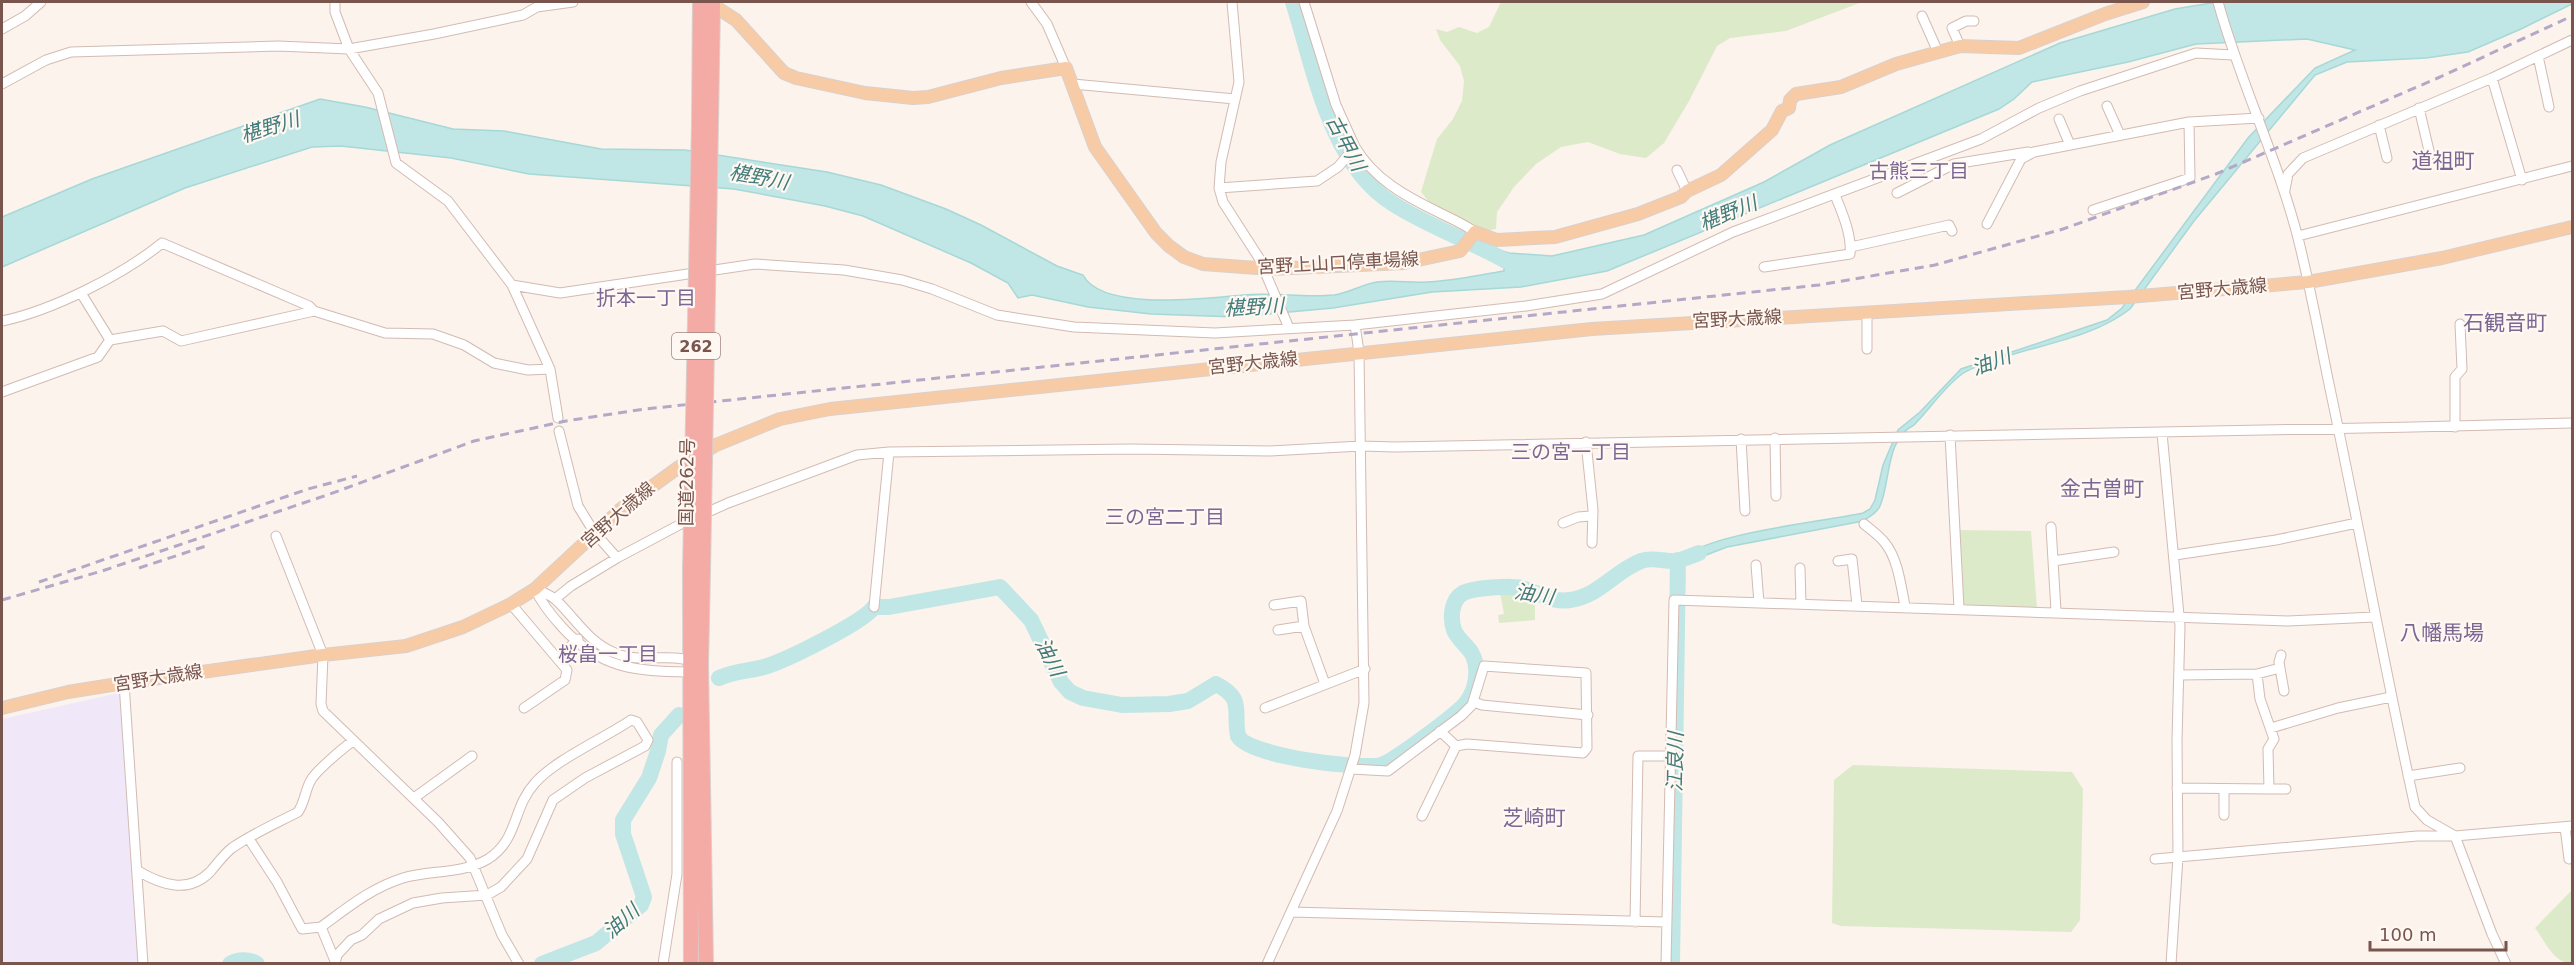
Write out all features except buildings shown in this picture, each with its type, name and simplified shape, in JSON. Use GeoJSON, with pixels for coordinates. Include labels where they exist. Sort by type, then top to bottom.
{"type":"FeatureCollection","features":[{"type":"Feature","properties":{"kind":"highway","name":"国道262号"},"geometry":{"type":"LineString","coordinates":[[691,963],[693,666],[697,570],[708,2]]}},
{"type":"Feature","properties":{"kind":"highway","name":"国道262号"},"geometry":{"type":"LineString","coordinates":[[693,666],[706,963]]}},
{"type":"Feature","properties":{"kind":"main road"},"geometry":{"type":"LineString","coordinates":[[708,2],[735,20],[784,73],[796,78],[865,93],[903,98],[928,97],[1001,78],[1066,68]]}},
{"type":"Feature","properties":{"kind":"main road"},"geometry":{"type":"LineString","coordinates":[[1473,233],[1497,240],[1555,237],[1638,214],[1681,197],[1687,191],[1721,175],[1772,130],[1782,111],[1789,108],[1790,100],[1796,94],[1841,87],[1896,64],[1960,46],[2019,48],[2105,14],[2144,2]]}},
{"type":"Feature","properties":{"kind":"main road","name":"宮野上山口停車場線"},"geometry":{"type":"LineString","coordinates":[[1066,68],[1095,147],[1156,233],[1184,256],[1203,264],[1263,270],[1404,263],[1454,254],[1464,248],[1473,233]]}},
{"type":"Feature","properties":{"kind":"main road","name":"宮野大歳線"},"geometry":{"type":"LineString","coordinates":[[2,708],[124,683],[323,655],[406,646],[463,627],[511,604],[535,589],[594,532],[654,483],[716,445],[780,419],[830,409],[1613,327],[2128,297],[2308,282],[2442,258],[2572,227]]}},
{"type":"Feature","properties":{"kind":"street"},"geometry":{"type":"LineString","coordinates":[[2,29],[25,16],[41,2]]}},
{"type":"Feature","properties":{"kind":"street"},"geometry":{"type":"LineString","coordinates":[[335,2],[335,12],[349,50],[378,93],[396,163],[448,201],[513,285],[550,369],[558,418]]}},
{"type":"Feature","properties":{"kind":"street"},"geometry":{"type":"LineString","coordinates":[[2,84],[46,60],[71,52],[278,46],[349,50],[523,15],[537,7],[573,2]]}},
{"type":"Feature","properties":{"kind":"street"},"geometry":{"type":"LineString","coordinates":[[1031,2],[1051,31],[1066,68]]}},
{"type":"Feature","properties":{"kind":"street"},"geometry":{"type":"LineString","coordinates":[[1232,2],[1239,82],[1221,162],[1219,188],[1223,202],[1259,258],[1288,326]]}},
{"type":"Feature","properties":{"kind":"street"},"geometry":{"type":"LineString","coordinates":[[1304,2],[1335,105],[1354,148],[1364,162],[1388,184],[1473,233]]}},
{"type":"Feature","properties":{"kind":"street"},"geometry":{"type":"LineString","coordinates":[[2218,2],[2232,52],[2266,139],[2298,236],[2415,807],[2427,820],[2456,836],[2492,934],[2506,963]]}},
{"type":"Feature","properties":{"kind":"street"},"geometry":{"type":"LineString","coordinates":[[1922,16],[1938,52]]}},
{"type":"Feature","properties":{"kind":"street"},"geometry":{"type":"LineString","coordinates":[[1960,46],[1952,28],[1968,18]]}},
{"type":"Feature","properties":{"kind":"street"},"geometry":{"type":"LineString","coordinates":[[2285,196],[2288,174],[2303,158],[2492,78],[2572,39]]}},
{"type":"Feature","properties":{"kind":"street"},"geometry":{"type":"LineString","coordinates":[[513,285],[560,293],[755,264],[787,265],[844,270],[902,280],[932,289],[997,315],[1074,327],[1215,333],[1288,326],[1355,325],[1526,306],[1602,294],[1733,232],[1981,139],[2039,108],[2119,77],[2196,53],[2232,52]]}},
{"type":"Feature","properties":{"kind":"street"},"geometry":{"type":"LineString","coordinates":[[2538,56],[2549,107]]}},
{"type":"Feature","properties":{"kind":"street"},"geometry":{"type":"LineString","coordinates":[[2492,78],[2522,180]]}},
{"type":"Feature","properties":{"kind":"street"},"geometry":{"type":"LineString","coordinates":[[1073,84],[1235,99]]}},
{"type":"Feature","properties":{"kind":"street"},"geometry":{"type":"LineString","coordinates":[[2107,106],[2120,135]]}},
{"type":"Feature","properties":{"kind":"street"},"geometry":{"type":"LineString","coordinates":[[2419,108],[2430,155]]}},
{"type":"Feature","properties":{"kind":"street"},"geometry":{"type":"LineString","coordinates":[[2059,120],[2070,145]]}},
{"type":"Feature","properties":{"kind":"street"},"geometry":{"type":"LineString","coordinates":[[1897,193],[1954,164],[2034,152],[2189,123],[2259,120]]}},
{"type":"Feature","properties":{"kind":"street"},"geometry":{"type":"LineString","coordinates":[[2093,210],[2190,178],[2189,123]]}},
{"type":"Feature","properties":{"kind":"street"},"geometry":{"type":"LineString","coordinates":[[2379,125],[2387,158]]}},
{"type":"Feature","properties":{"kind":"street"},"geometry":{"type":"LineString","coordinates":[[1219,188],[1317,181],[1328,176],[1354,148]]}},
{"type":"Feature","properties":{"kind":"street"},"geometry":{"type":"LineString","coordinates":[[1987,224],[2021,159],[2034,152]]}},
{"type":"Feature","properties":{"kind":"street"},"geometry":{"type":"LineString","coordinates":[[2298,236],[2572,166]]}},
{"type":"Feature","properties":{"kind":"street"},"geometry":{"type":"LineString","coordinates":[[1677,170],[1687,191]]}},
{"type":"Feature","properties":{"kind":"street"},"geometry":{"type":"LineString","coordinates":[[1890,175],[1907,187]]}},
{"type":"Feature","properties":{"kind":"street"},"geometry":{"type":"LineString","coordinates":[[1764,267],[1850,254],[1851,248],[1835,195]]}},
{"type":"Feature","properties":{"kind":"street"},"geometry":{"type":"LineString","coordinates":[[1851,248],[1898,242],[1950,225]]}},
{"type":"Feature","properties":{"kind":"street"},"geometry":{"type":"LineString","coordinates":[[2,321],[81,293],[139,263],[162,243],[271,288],[309,306],[314,311],[385,333],[433,333],[464,345],[494,363],[528,370],[550,369]]}},
{"type":"Feature","properties":{"kind":"street"},"geometry":{"type":"LineString","coordinates":[[81,293],[110,340]]}},
{"type":"Feature","properties":{"kind":"street"},"geometry":{"type":"LineString","coordinates":[[2,392],[98,357],[110,340],[163,332],[181,341],[314,311]]}},
{"type":"Feature","properties":{"kind":"street"},"geometry":{"type":"LineString","coordinates":[[1867,312],[1867,349]]}},
{"type":"Feature","properties":{"kind":"street"},"geometry":{"type":"LineString","coordinates":[[2455,427],[2455,377],[2462,369],[2460,324]]}},
{"type":"Feature","properties":{"kind":"street"},"geometry":{"type":"LineString","coordinates":[[1267,963],[1331,826],[1351,769],[1364,703],[1359,352],[1355,325]]}},
{"type":"Feature","properties":{"kind":"street"},"geometry":{"type":"LineString","coordinates":[[555,599],[571,586],[618,558],[679,525],[728,503],[857,455],[889,452],[1131,449],[1270,451],[1360,446],[1891,435],[2162,433],[2572,423]]}},
{"type":"Feature","properties":{"kind":"street"},"geometry":{"type":"LineString","coordinates":[[559,430],[578,506],[594,532],[618,558]]}},
{"type":"Feature","properties":{"kind":"street"},"geometry":{"type":"LineString","coordinates":[[2162,433],[2180,626],[2178,856],[2171,963]]}},
{"type":"Feature","properties":{"kind":"street"},"geometry":{"type":"LineString","coordinates":[[1950,435],[1959,608]]}},
{"type":"Feature","properties":{"kind":"street"},"geometry":{"type":"LineString","coordinates":[[1775,438],[1776,496]]}},
{"type":"Feature","properties":{"kind":"street"},"geometry":{"type":"LineString","coordinates":[[1741,439],[1745,511]]}},
{"type":"Feature","properties":{"kind":"street"},"geometry":{"type":"LineString","coordinates":[[1586,442],[1592,543]]}},
{"type":"Feature","properties":{"kind":"street"},"geometry":{"type":"LineString","coordinates":[[874,606],[889,452]]}},
{"type":"Feature","properties":{"kind":"street"},"geometry":{"type":"LineString","coordinates":[[1563,523],[1578,517],[1591,516]]}},
{"type":"Feature","properties":{"kind":"street"},"geometry":{"type":"LineString","coordinates":[[2175,555],[2276,540],[2357,523]]}},
{"type":"Feature","properties":{"kind":"street"},"geometry":{"type":"LineString","coordinates":[[1864,524],[1885,542],[1889,550],[1905,606]]}},
{"type":"Feature","properties":{"kind":"street"},"geometry":{"type":"LineString","coordinates":[[2051,527],[2056,611]]}},
{"type":"Feature","properties":{"kind":"street"},"geometry":{"type":"LineString","coordinates":[[276,536],[323,655],[321,704],[323,711],[414,798],[470,858],[502,935],[519,963]]}},
{"type":"Feature","properties":{"kind":"street"},"geometry":{"type":"LineString","coordinates":[[2053,561],[2114,552]]}},
{"type":"Feature","properties":{"kind":"street"},"geometry":{"type":"LineString","coordinates":[[1838,561],[1852,559],[1857,605]]}},
{"type":"Feature","properties":{"kind":"street"},"geometry":{"type":"LineString","coordinates":[[1756,565],[1759,603]]}},
{"type":"Feature","properties":{"kind":"street"},"geometry":{"type":"LineString","coordinates":[[1800,568],[1801,603]]}},
{"type":"Feature","properties":{"kind":"street"},"geometry":{"type":"LineString","coordinates":[[535,589],[555,599],[583,633],[607,650],[626,657],[693,666]]}},
{"type":"Feature","properties":{"kind":"street"},"geometry":{"type":"LineString","coordinates":[[535,589],[544,607],[575,641],[602,660],[622,667],[693,666]]}},
{"type":"Feature","properties":{"kind":"street"},"geometry":{"type":"LineString","coordinates":[[1666,963],[1674,600],[2178,615],[2288,621],[2375,618]]}},
{"type":"Feature","properties":{"kind":"street"},"geometry":{"type":"LineString","coordinates":[[1274,605],[1301,601],[1304,626],[1325,684]]}},
{"type":"Feature","properties":{"kind":"street"},"geometry":{"type":"LineString","coordinates":[[511,604],[567,670],[565,680],[524,708]]}},
{"type":"Feature","properties":{"kind":"street"},"geometry":{"type":"LineString","coordinates":[[1278,630],[1304,626]]}},
{"type":"Feature","properties":{"kind":"street"},"geometry":{"type":"LineString","coordinates":[[558,658],[583,633]]}},
{"type":"Feature","properties":{"kind":"street"},"geometry":{"type":"LineString","coordinates":[[2281,655],[2278,662],[2284,691]]}},
{"type":"Feature","properties":{"kind":"street"},"geometry":{"type":"LineString","coordinates":[[1351,769],[1388,771],[1440,732],[1474,702],[1484,666],[1586,673],[1587,748],[1583,753],[1467,744],[1456,746]]}},
{"type":"Feature","properties":{"kind":"street"},"geometry":{"type":"LineString","coordinates":[[2179,675],[2257,674],[2280,668]]}},
{"type":"Feature","properties":{"kind":"street"},"geometry":{"type":"LineString","coordinates":[[1265,708],[1365,669]]}},
{"type":"Feature","properties":{"kind":"street"},"geometry":{"type":"LineString","coordinates":[[2257,674],[2260,699],[2274,739],[2268,749],[2269,789]]}},
{"type":"Feature","properties":{"kind":"street"},"geometry":{"type":"LineString","coordinates":[[124,683],[143,963]]}},
{"type":"Feature","properties":{"kind":"street"},"geometry":{"type":"LineString","coordinates":[[2271,728],[2338,708],[2391,697]]}},
{"type":"Feature","properties":{"kind":"street"},"geometry":{"type":"LineString","coordinates":[[1474,702],[1482,705],[1588,714]]}},
{"type":"Feature","properties":{"kind":"street"},"geometry":{"type":"LineString","coordinates":[[249,839],[277,882],[302,929],[321,927],[343,909],[380,886],[404,878],[484,861],[506,843],[527,793],[540,777],[631,720],[637,722],[648,740],[645,746],[585,778],[553,800],[527,859],[501,887],[487,895],[412,903],[379,919],[362,935],[351,940],[335,962]]}},
{"type":"Feature","properties":{"kind":"street"},"geometry":{"type":"LineString","coordinates":[[1440,732],[1456,746]]}},
{"type":"Feature","properties":{"kind":"street"},"geometry":{"type":"LineString","coordinates":[[138,871],[152,880],[171,885],[187,886],[199,882],[232,848],[298,812],[312,778],[337,752],[353,741]]}},
{"type":"Feature","properties":{"kind":"street"},"geometry":{"type":"LineString","coordinates":[[1422,816],[1456,746]]}},
{"type":"Feature","properties":{"kind":"street"},"geometry":{"type":"LineString","coordinates":[[414,798],[472,756]]}},
{"type":"Feature","properties":{"kind":"street"},"geometry":{"type":"LineString","coordinates":[[1635,922],[1638,756],[1671,756]]}},
{"type":"Feature","properties":{"kind":"street"},"geometry":{"type":"LineString","coordinates":[[663,963],[677,874],[678,762]]}},
{"type":"Feature","properties":{"kind":"street"},"geometry":{"type":"LineString","coordinates":[[2408,776],[2460,768]]}},
{"type":"Feature","properties":{"kind":"street"},"geometry":{"type":"LineString","coordinates":[[2178,788],[2286,789]]}},
{"type":"Feature","properties":{"kind":"street"},"geometry":{"type":"LineString","coordinates":[[2224,789],[2224,815]]}},
{"type":"Feature","properties":{"kind":"street"},"geometry":{"type":"LineString","coordinates":[[2155,859],[2417,836],[2456,836],[2569,826],[2569,859]]}},
{"type":"Feature","properties":{"kind":"street"},"geometry":{"type":"LineString","coordinates":[[1291,912],[1666,922]]}},
{"type":"Feature","properties":{"kind":"street"},"geometry":{"type":"LineString","coordinates":[[321,927],[335,962]]}},
{"type":"Feature","properties":{"kind":"shaded area"},"geometry":{"type":"Polygon","coordinates":[[[123,692],[139,963],[2,963],[2,719],[123,692]]]}},
{"type":"Feature","properties":{"kind":"green space"},"geometry":{"type":"Polygon","coordinates":[[[1501,2],[1862,2],[1786,31],[1730,38],[1717,46],[1689,101],[1664,143],[1646,158],[1620,154],[1588,142],[1561,147],[1536,164],[1514,187],[1497,212],[1496,229],[1486,231],[1429,202],[1421,192],[1437,139],[1453,119],[1462,101],[1464,81],[1460,66],[1440,40],[1436,29],[1447,32],[1459,27],[1477,33],[1489,27],[1501,2]]]}},
{"type":"Feature","properties":{"kind":"green space"},"geometry":{"type":"Polygon","coordinates":[[[1959,530],[2031,531],[2037,608],[1961,605],[1959,530]]]}},
{"type":"Feature","properties":{"kind":"green space"},"geometry":{"type":"Polygon","coordinates":[[[1500,593],[1517,594],[1535,602],[1535,620],[1499,623],[1498,615],[1504,614],[1500,593]]]}},
{"type":"Feature","properties":{"kind":"green space"},"geometry":{"type":"Polygon","coordinates":[[[1853,765],[2072,772],[2083,789],[2080,920],[2071,932],[1841,926],[1832,923],[1834,780],[1853,765]]]}},
{"type":"Feature","properties":{"kind":"green space"},"geometry":{"type":"Polygon","coordinates":[[[2572,890],[2572,963],[2555,956],[2535,928],[2572,890]]]}},
{"type":"Feature","properties":{"kind":"water","name":"椹野川"},"geometry":{"type":"Polygon","coordinates":[[[2217,2],[2572,2],[2572,4],[2468,52],[2426,58],[2347,62],[2315,75],[2194,221],[2130,309],[2100,327],[2083,334],[1974,368],[1949,385],[1920,419],[1898,440],[1890,461],[1880,506],[1873,515],[1863,521],[1727,547],[1688,562],[1678,560],[1714,542],[1739,535],[1863,513],[1870,509],[1875,500],[1883,465],[1898,430],[1920,412],[1961,369],[2107,320],[2122,308],[2248,138],[2315,68],[2355,50],[2307,39],[2196,44],[2128,62],[2032,82],[1999,109],[1607,271],[1521,287],[1432,292],[1333,308],[1236,317],[1151,314],[1088,307],[1032,295],[1018,298],[1008,283],[971,263],[863,216],[825,206],[734,189],[529,174],[451,158],[341,146],[312,147],[185,188],[2,267],[2,217],[92,179],[320,99],[365,107],[453,129],[504,131],[601,149],[685,150],[827,172],[881,185],[946,209],[981,225],[1057,266],[1083,275],[1094,287],[1111,294],[1157,300],[1254,294],[1334,295],[1377,282],[1437,281],[1504,271],[1504,263],[1489,255],[1484,245],[1509,253],[1552,256],[1644,235],[1764,182],[1830,145],[2060,43],[2175,9],[2217,2]]]}},
{"type":"Feature","properties":{"kind":"waterway","name":"古甲川"},"geometry":{"type":"LineString","coordinates":[[1293,2],[1327,112],[1353,164],[1371,186],[1405,211],[1506,261]]}},
{"type":"Feature","properties":{"kind":"waterway","name":"油川"},"geometry":{"type":"LineString","coordinates":[[719,678],[764,667],[789,657],[856,622],[874,607],[889,607],[1000,587],[1031,620],[1061,682],[1070,692],[1083,698],[1122,705],[1169,704],[1188,701],[1216,684],[1225,689],[1234,700],[1238,736],[1246,743],[1261,750],[1305,760],[1350,765],[1381,765],[1411,747],[1451,717],[1466,703],[1473,691],[1476,664],[1471,652],[1455,633],[1452,620],[1452,610],[1456,600],[1463,593],[1483,588],[1516,587],[1551,599],[1570,600],[1590,594],[1641,561],[1653,559],[1676,561],[1699,553]]}},
{"type":"Feature","properties":{"kind":"waterway","name":"江良川"},"geometry":{"type":"LineString","coordinates":[[1672,964],[1678,560]]}},
{"type":"Feature","properties":{"kind":"waterway","name":"油川"},"geometry":{"type":"LineString","coordinates":[[542,964],[596,943],[641,905],[644,897],[623,834],[623,820],[649,778],[661,735],[679,715]]}},
{"type":"Feature","properties":{"kind":"waterway","name":"油川"},"geometry":{"type":"LineString","coordinates":[[230,964],[244,960],[257,964]]}},
{"type":"Feature","properties":{"kind":"railway"},"geometry":{"type":"LineString","coordinates":[[2,600],[102,571],[330,494],[474,441],[566,421],[645,409],[1819,285],[1935,265],[2063,229],[2216,174],[2440,77],[2572,16]]}},
{"type":"Feature","properties":{"kind":"railway"},"geometry":{"type":"LineString","coordinates":[[39,582],[308,489],[357,476]]}},
{"type":"Feature","properties":{"kind":"railway"},"geometry":{"type":"LineString","coordinates":[[139,568],[206,546]]}},
{"type":"Feature","properties":{"kind":"district","name":"道祖町"},"geometry":{"type":"Point","coordinates":[2443,161]}},
{"type":"Feature","properties":{"kind":"district","name":"古熊三丁目"},"geometry":{"type":"Point","coordinates":[1919,171]}},
{"type":"Feature","properties":{"kind":"district","name":"折本一丁目"},"geometry":{"type":"Point","coordinates":[646,298]}},
{"type":"Feature","properties":{"kind":"district","name":"石観音町"},"geometry":{"type":"Point","coordinates":[2505,323]}},
{"type":"Feature","properties":{"kind":"district","name":"三の宮一丁目"},"geometry":{"type":"Point","coordinates":[1571,452]}},
{"type":"Feature","properties":{"kind":"district","name":"金古曽町"},"geometry":{"type":"Point","coordinates":[2102,489]}},
{"type":"Feature","properties":{"kind":"district","name":"三の宮二丁目"},"geometry":{"type":"Point","coordinates":[1165,517]}},
{"type":"Feature","properties":{"kind":"district","name":"八幡馬場"},"geometry":{"type":"Point","coordinates":[2442,633]}},
{"type":"Feature","properties":{"kind":"district","name":"桜畠一丁目"},"geometry":{"type":"Point","coordinates":[608,654]}},
{"type":"Feature","properties":{"kind":"district","name":"芝崎町"},"geometry":{"type":"Point","coordinates":[1534,818]}}]}
